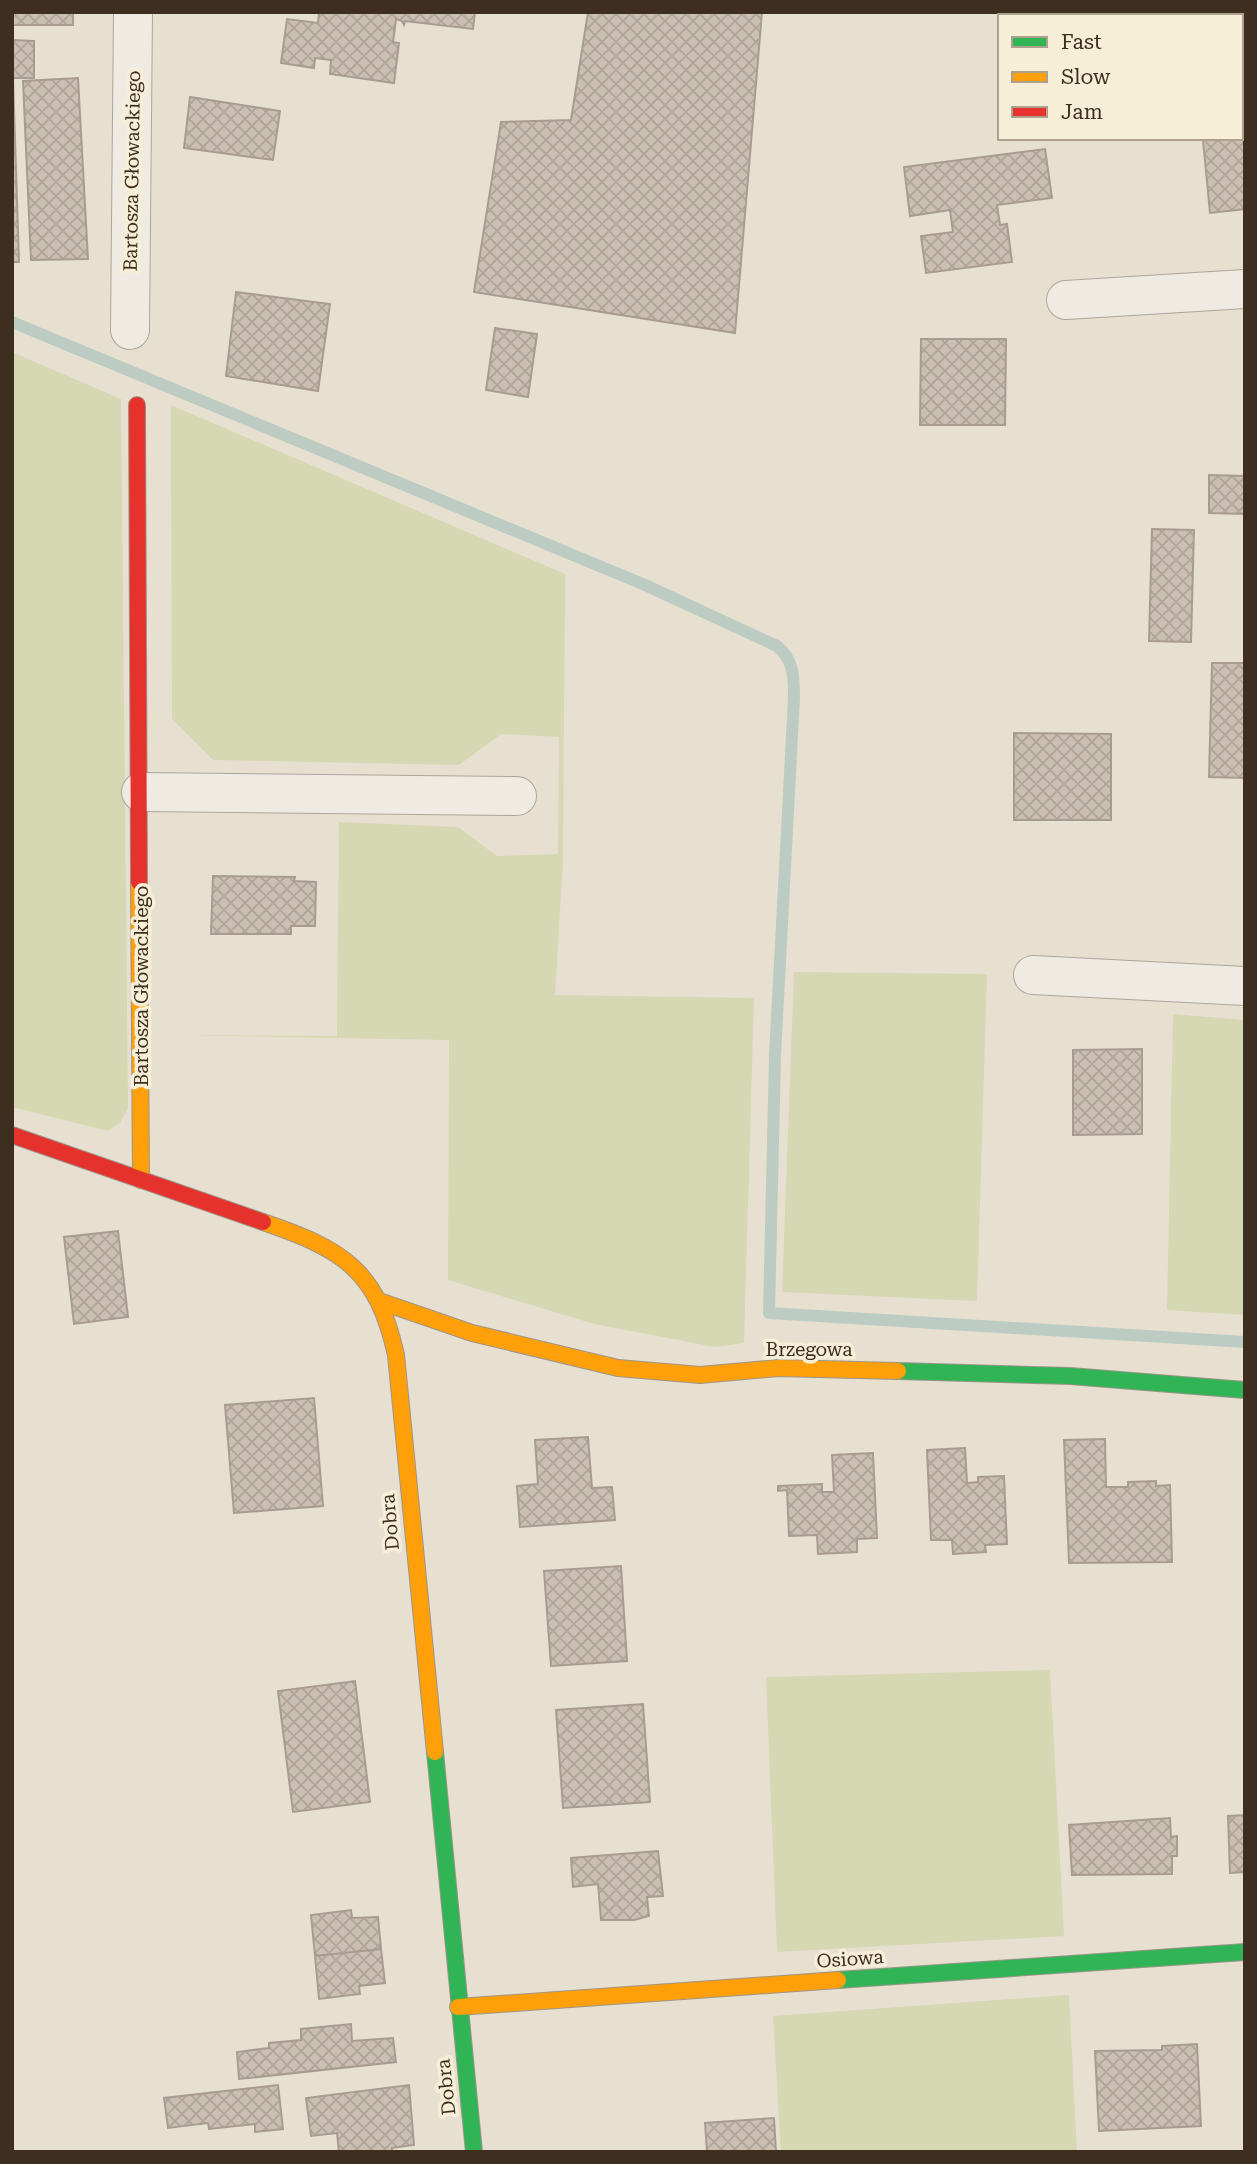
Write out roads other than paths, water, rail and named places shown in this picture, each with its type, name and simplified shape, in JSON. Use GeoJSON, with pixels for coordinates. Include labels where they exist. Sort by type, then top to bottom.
{"type":"FeatureCollection","features":[{"type":"Feature","properties":{"kind":"street","name":"Bartosza Głowackiego"},"geometry":{"type":"LineString","coordinates":[[130,330],[133,12]]}},
{"type":"Feature","properties":{"kind":"street"},"geometry":{"type":"LineString","coordinates":[[1066,300],[1245,289]]}},
{"type":"Feature","properties":{"kind":"street","name":"Bartosza Głowackiego"},"geometry":{"type":"LineString","coordinates":[[137,405],[141,1180]]}},
{"type":"Feature","properties":{"kind":"street"},"geometry":{"type":"LineString","coordinates":[[141,792],[517,796]]}},
{"type":"Feature","properties":{"kind":"street"},"geometry":{"type":"LineString","coordinates":[[1033,975],[1245,986]]}},
{"type":"Feature","properties":{"kind":"street","name":"Dobra"},"geometry":{"type":"LineString","coordinates":[[12,1135],[316,1240],[352,1265],[382,1302],[396,1355],[474,2152]]}},
{"type":"Feature","properties":{"kind":"street","name":"Brzegowa"},"geometry":{"type":"LineString","coordinates":[[382,1302],[472,1333],[618,1368],[701,1375],[778,1368],[1070,1376],[1245,1390]]}},
{"type":"Feature","properties":{"kind":"street","name":"Osiowa"},"geometry":{"type":"LineString","coordinates":[[458,2007],[1245,1952]]}},
{"type":"Feature","properties":{"kind":"waterway"},"geometry":{"type":"LineString","coordinates":[[12,322],[645,585],[783,651],[792,669],[794,698],[775,1056],[769,1313],[1245,1342]]}}]}
